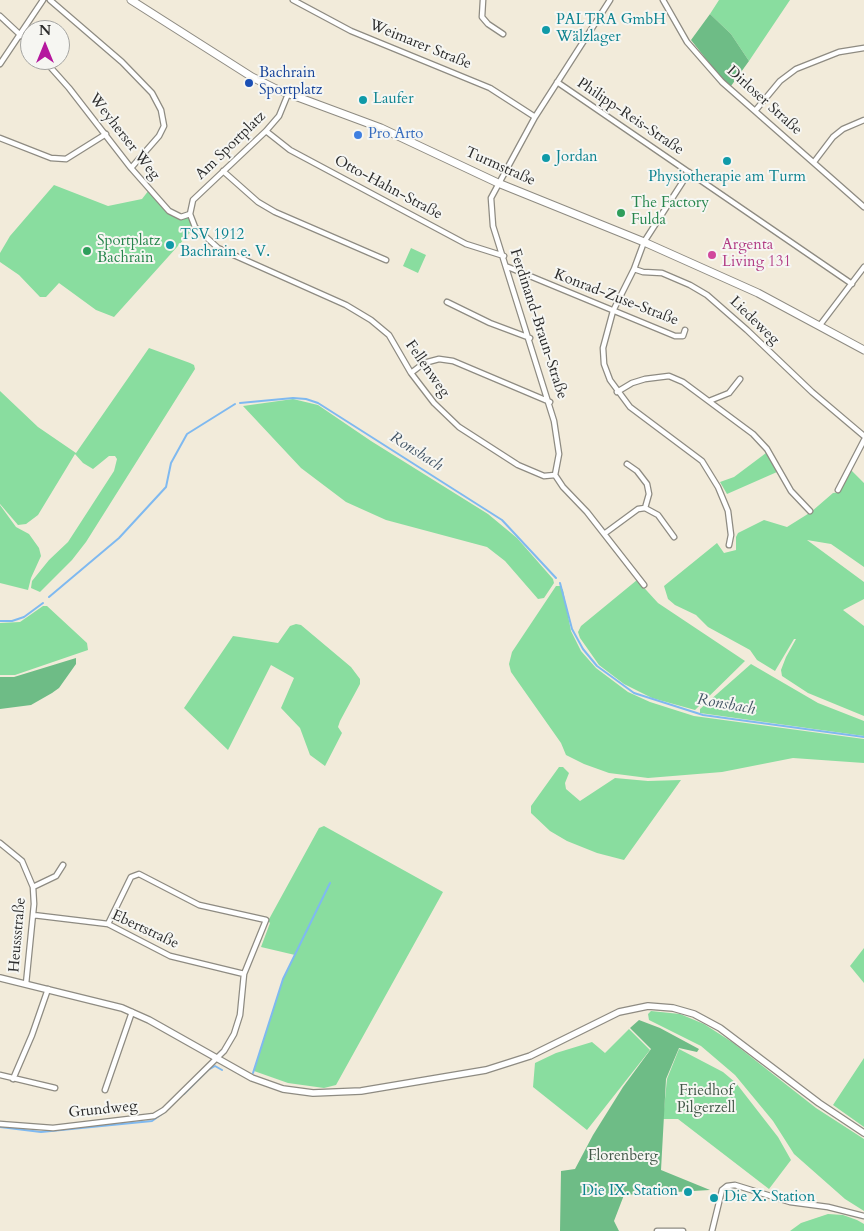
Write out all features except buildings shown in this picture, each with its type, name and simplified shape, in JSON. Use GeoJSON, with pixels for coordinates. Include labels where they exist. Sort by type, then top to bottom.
{"type":"FeatureCollection","features":[{"type":"Feature","properties":{"kind":"main road","name":"Turmstraße"},"geometry":{"type":"LineString","coordinates":[[131,0],[252,77],[288,94],[381,128],[498,183],[644,242],[758,293],[864,350]]}},
{"type":"Feature","properties":{"kind":"street"},"geometry":{"type":"LineString","coordinates":[[30,20],[43,0]]}},
{"type":"Feature","properties":{"kind":"street"},"geometry":{"type":"LineString","coordinates":[[50,0],[122,62],[152,93],[161,110],[164,126],[131,168]]}},
{"type":"Feature","properties":{"kind":"street","name":"Weimarer Straße"},"geometry":{"type":"LineString","coordinates":[[293,0],[342,27],[490,88],[535,117]]}},
{"type":"Feature","properties":{"kind":"street"},"geometry":{"type":"LineString","coordinates":[[300,5],[304,0]]}},
{"type":"Feature","properties":{"kind":"street"},"geometry":{"type":"LineString","coordinates":[[483,0],[482,17],[488,24],[503,34]]}},
{"type":"Feature","properties":{"kind":"street","name":"Ferdinand-Braun-Straße"},"geometry":{"type":"LineString","coordinates":[[556,475],[559,461],[558,444],[550,402],[508,267],[493,226],[490,207],[491,198],[535,117],[610,0]]}},
{"type":"Feature","properties":{"kind":"street","name":"Dirloser Straße"},"geometry":{"type":"LineString","coordinates":[[663,0],[693,49],[722,82],[864,207]]}},
{"type":"Feature","properties":{"kind":"street"},"geometry":{"type":"LineString","coordinates":[[0,16],[20,33]]}},
{"type":"Feature","properties":{"kind":"street"},"geometry":{"type":"LineString","coordinates":[[0,64],[20,35]]}},
{"type":"Feature","properties":{"kind":"street"},"geometry":{"type":"LineString","coordinates":[[755,110],[780,81],[796,69],[839,52],[864,48]]}},
{"type":"Feature","properties":{"kind":"street","name":"Weyherser Weg"},"geometry":{"type":"LineString","coordinates":[[52,70],[106,134],[131,168],[169,211],[181,217],[190,214]]}},
{"type":"Feature","properties":{"kind":"street","name":"Philipp-Reis-Straße"},"geometry":{"type":"LineString","coordinates":[[558,82],[852,284]]}},
{"type":"Feature","properties":{"kind":"street","name":"Am Sportplatz"},"geometry":{"type":"LineString","coordinates":[[190,214],[193,200],[266,131],[279,116],[288,94]]}},
{"type":"Feature","properties":{"kind":"street"},"geometry":{"type":"LineString","coordinates":[[814,162],[833,137],[843,129],[864,120]]}},
{"type":"Feature","properties":{"kind":"street","name":"Otto-Hahn-Straße"},"geometry":{"type":"LineString","coordinates":[[266,131],[290,150],[466,244],[504,256]]}},
{"type":"Feature","properties":{"kind":"street"},"geometry":{"type":"LineString","coordinates":[[0,138],[51,158],[66,159],[106,134]]}},
{"type":"Feature","properties":{"kind":"street"},"geometry":{"type":"LineString","coordinates":[[223,172],[258,202],[275,212],[386,260]]}},
{"type":"Feature","properties":{"kind":"street","name":"Philipp-Reis-Straße"},"geometry":{"type":"LineString","coordinates":[[644,242],[689,172]]}},
{"type":"Feature","properties":{"kind":"street","name":"Fellenweg"},"geometry":{"type":"LineString","coordinates":[[190,214],[195,227],[218,248],[346,304],[371,320],[389,335],[411,373],[434,404],[466,432],[518,465],[544,476],[556,475]]}},
{"type":"Feature","properties":{"kind":"street"},"geometry":{"type":"LineString","coordinates":[[644,242],[634,269],[613,311],[603,348],[604,364],[617,392],[630,406],[702,461],[718,487],[728,510],[731,535],[729,545]]}},
{"type":"Feature","properties":{"kind":"street","name":"Konrad-Zuse-Straße"},"geometry":{"type":"LineString","coordinates":[[508,267],[675,336],[683,336],[685,330]]}},
{"type":"Feature","properties":{"kind":"street"},"geometry":{"type":"LineString","coordinates":[[820,325],[864,268]]}},
{"type":"Feature","properties":{"kind":"street","name":"Liedeweg"},"geometry":{"type":"LineString","coordinates":[[634,269],[643,272],[662,273],[678,278],[707,295],[736,319],[812,392],[864,436]]}},
{"type":"Feature","properties":{"kind":"street"},"geometry":{"type":"LineString","coordinates":[[447,302],[490,323],[530,338]]}},
{"type":"Feature","properties":{"kind":"street"},"geometry":{"type":"LineString","coordinates":[[411,373],[424,363],[439,359],[453,362],[550,402]]}},
{"type":"Feature","properties":{"kind":"street"},"geometry":{"type":"LineString","coordinates":[[617,392],[632,383],[645,379],[669,376],[683,382],[753,434],[767,449],[791,491],[810,510]]}},
{"type":"Feature","properties":{"kind":"street"},"geometry":{"type":"LineString","coordinates":[[709,401],[729,393],[740,379]]}},
{"type":"Feature","properties":{"kind":"street"},"geometry":{"type":"LineString","coordinates":[[838,490],[864,440]]}},
{"type":"Feature","properties":{"kind":"street"},"geometry":{"type":"LineString","coordinates":[[627,464],[637,471],[647,484],[649,494],[645,508]]}},
{"type":"Feature","properties":{"kind":"street"},"geometry":{"type":"LineString","coordinates":[[556,475],[562,487],[604,534],[644,585]]}},
{"type":"Feature","properties":{"kind":"street"},"geometry":{"type":"LineString","coordinates":[[604,534],[638,509],[645,508],[658,515],[674,537]]}},
{"type":"Feature","properties":{"kind":"street","name":"Heussstraße"},"geometry":{"type":"LineString","coordinates":[[0,843],[22,861],[33,887],[33,915],[26,984]]}},
{"type":"Feature","properties":{"kind":"street","name":"Heussstraße"},"geometry":{"type":"LineString","coordinates":[[33,887],[56,876],[62,865]]}},
{"type":"Feature","properties":{"kind":"street","name":"Grundweg"},"geometry":{"type":"LineString","coordinates":[[0,1124],[53,1128],[149,1118],[164,1110],[224,1051],[234,1034],[240,1015],[244,974],[266,920],[192,903],[142,874],[131,877],[108,924]]}},
{"type":"Feature","properties":{"kind":"street","name":"Ebertstraße"},"geometry":{"type":"LineString","coordinates":[[33,915],[108,924],[170,956],[244,974]]}},
{"type":"Feature","properties":{"kind":"street"},"geometry":{"type":"LineString","coordinates":[[0,978],[100,1001],[132,1012],[235,1069],[264,1082],[292,1091],[323,1094],[361,1091],[502,1066],[539,1052],[618,1012],[641,1007],[664,1007],[686,1011],[720,1028],[818,1103],[864,1133]]}},
{"type":"Feature","properties":{"kind":"street"},"geometry":{"type":"LineString","coordinates":[[13,1079],[32,1035],[48,989]]}},
{"type":"Feature","properties":{"kind":"street"},"geometry":{"type":"LineString","coordinates":[[104,1090],[132,1012]]}},
{"type":"Feature","properties":{"kind":"street"},"geometry":{"type":"LineString","coordinates":[[0,1075],[55,1088]]}},
{"type":"Feature","properties":{"kind":"street"},"geometry":{"type":"LineString","coordinates":[[712,1231],[722,1190],[728,1186],[735,1185],[790,1202],[828,1207],[864,1216]]}},
{"type":"Feature","properties":{"kind":"street"},"geometry":{"type":"LineString","coordinates":[[657,1231],[683,1231]]}},
{"type":"Feature","properties":{"kind":"green space"},"geometry":{"type":"Polygon","coordinates":[[[719,0],[790,0],[749,61],[731,34],[710,14],[719,0]]]}},
{"type":"Feature","properties":{"kind":"green space"},"geometry":{"type":"Polygon","coordinates":[[[710,14],[731,34],[749,61],[731,86],[721,78],[691,40],[710,14]]]}},
{"type":"Feature","properties":{"kind":"green space","name":"Sportplatz Bachrain"},"geometry":{"type":"Polygon","coordinates":[[[54,185],[108,206],[142,199],[149,190],[175,216],[190,214],[195,227],[114,317],[96,310],[59,283],[46,297],[40,297],[19,275],[0,262],[0,253],[10,236],[54,185]]]}},
{"type":"Feature","properties":{"kind":"green space"},"geometry":{"type":"Polygon","coordinates":[[[411,248],[426,255],[418,273],[403,266],[411,248]]]}},
{"type":"Feature","properties":{"kind":"green space"},"geometry":{"type":"Polygon","coordinates":[[[149,348],[190,363],[194,365],[195,369],[86,542],[72,560],[40,592],[31,588],[32,581],[49,560],[68,542],[114,471],[117,459],[115,456],[109,456],[93,469],[83,463],[75,454],[38,515],[26,524],[18,525],[0,504],[0,391],[38,427],[76,453],[149,348]]]}},
{"type":"Feature","properties":{"kind":"green space"},"geometry":{"type":"Polygon","coordinates":[[[293,399],[318,405],[371,441],[488,514],[517,538],[553,579],[554,583],[544,598],[538,599],[505,561],[487,547],[386,520],[346,502],[301,468],[243,406],[293,399]]]}},
{"type":"Feature","properties":{"kind":"green space"},"geometry":{"type":"Polygon","coordinates":[[[766,453],[777,472],[727,494],[720,482],[734,477],[766,453]]]}},
{"type":"Feature","properties":{"kind":"green space"},"geometry":{"type":"Polygon","coordinates":[[[851,470],[864,483],[864,567],[831,544],[807,540],[864,582],[864,599],[843,610],[864,626],[864,716],[808,693],[782,676],[781,670],[796,639],[794,639],[775,671],[757,660],[750,650],[708,627],[696,615],[675,605],[668,599],[664,586],[717,543],[724,553],[736,550],[736,537],[738,533],[764,520],[787,527],[811,512],[833,493],[840,492],[851,470]]]}},
{"type":"Feature","properties":{"kind":"green space"},"geometry":{"type":"Polygon","coordinates":[[[0,505],[16,527],[29,534],[39,548],[41,556],[28,590],[0,583],[0,505]]]}},
{"type":"Feature","properties":{"kind":"green space"},"geometry":{"type":"Polygon","coordinates":[[[637,580],[658,603],[745,661],[695,710],[652,698],[624,684],[599,665],[580,638],[578,632],[581,626],[637,580]]]}},
{"type":"Feature","properties":{"kind":"green space"},"geometry":{"type":"Polygon","coordinates":[[[556,586],[560,586],[563,590],[571,631],[581,651],[596,668],[628,692],[650,702],[694,716],[864,739],[864,763],[793,758],[722,772],[648,778],[609,773],[566,755],[561,743],[511,672],[509,664],[512,652],[556,586]]]}},
{"type":"Feature","properties":{"kind":"green space"},"geometry":{"type":"Polygon","coordinates":[[[43,606],[47,606],[87,643],[88,650],[15,675],[0,675],[0,623],[20,622],[43,606]]]}},
{"type":"Feature","properties":{"kind":"green space"},"geometry":{"type":"Polygon","coordinates":[[[301,625],[351,667],[360,679],[360,684],[338,727],[342,733],[325,766],[310,755],[300,728],[281,708],[294,678],[271,665],[228,750],[184,708],[233,636],[278,643],[290,626],[301,625]]]}},
{"type":"Feature","properties":{"kind":"green space"},"geometry":{"type":"Polygon","coordinates":[[[76,658],[76,664],[59,688],[52,693],[31,705],[0,709],[0,677],[14,677],[76,658]]]}},
{"type":"Feature","properties":{"kind":"green space"},"geometry":{"type":"Polygon","coordinates":[[[751,664],[818,703],[864,721],[864,736],[700,713],[700,709],[751,664]]]}},
{"type":"Feature","properties":{"kind":"green space"},"geometry":{"type":"Polygon","coordinates":[[[559,767],[563,767],[569,773],[565,783],[566,789],[580,801],[615,778],[648,781],[681,780],[624,860],[597,853],[567,841],[550,831],[531,813],[531,806],[559,767]]]}},
{"type":"Feature","properties":{"kind":"green space"},"geometry":{"type":"Polygon","coordinates":[[[324,826],[443,892],[336,1085],[324,1088],[288,1083],[254,1071],[283,979],[295,955],[261,947],[270,923],[268,921],[319,828],[324,826]]]}},
{"type":"Feature","properties":{"kind":"green space"},"geometry":{"type":"Polygon","coordinates":[[[864,948],[864,983],[850,966],[864,948]]]}},
{"type":"Feature","properties":{"kind":"green space"},"geometry":{"type":"Polygon","coordinates":[[[651,1011],[680,1014],[704,1024],[732,1042],[816,1108],[864,1139],[864,1211],[845,1199],[794,1154],[773,1121],[735,1075],[701,1046],[649,1020],[648,1014],[651,1011]]]}},
{"type":"Feature","properties":{"kind":"green space","name":"Florenberg"},"geometry":{"type":"Polygon","coordinates":[[[639,1020],[660,1028],[699,1049],[697,1052],[679,1048],[666,1079],[661,1170],[710,1190],[624,1195],[614,1221],[619,1231],[560,1231],[561,1171],[575,1169],[593,1135],[623,1087],[651,1049],[630,1028],[639,1020]]]}},
{"type":"Feature","properties":{"kind":"green space","name":"Friedhof Pilgerzell"},"geometry":{"type":"Polygon","coordinates":[[[629,1029],[650,1050],[587,1130],[533,1087],[535,1063],[556,1053],[592,1042],[605,1053],[629,1029]]]}},
{"type":"Feature","properties":{"kind":"green space","name":"Friedhof Pilgerzell"},"geometry":{"type":"Polygon","coordinates":[[[679,1049],[723,1072],[736,1083],[778,1137],[791,1160],[769,1189],[678,1119],[663,1119],[667,1079],[679,1049]]]}},
{"type":"Feature","properties":{"kind":"green space"},"geometry":{"type":"Polygon","coordinates":[[[864,1058],[864,1127],[833,1105],[864,1058]]]}},
{"type":"Feature","properties":{"kind":"green space"},"geometry":{"type":"Polygon","coordinates":[[[828,1214],[843,1215],[857,1220],[864,1224],[864,1231],[790,1231],[801,1223],[828,1214]]]}},
{"type":"Feature","properties":{"kind":"waterway","name":"Ronsbach"},"geometry":{"type":"LineString","coordinates":[[240,403],[293,398],[306,399],[318,403],[502,520],[556,578]]}},
{"type":"Feature","properties":{"kind":"waterway","name":"Ronsbach"},"geometry":{"type":"LineString","coordinates":[[49,597],[119,538],[166,487],[171,463],[187,434],[235,404]]}},
{"type":"Feature","properties":{"kind":"waterway","name":"Ronsbach"},"geometry":{"type":"LineString","coordinates":[[560,583],[572,629],[583,649],[597,666],[634,693],[703,715],[864,737]]}},
{"type":"Feature","properties":{"kind":"waterway","name":"Ronsbach"},"geometry":{"type":"LineString","coordinates":[[0,621],[12,621],[24,617],[43,603]]}},
{"type":"Feature","properties":{"kind":"waterway"},"geometry":{"type":"LineString","coordinates":[[253,1073],[283,979],[330,883]]}},
{"type":"Feature","properties":{"kind":"waterway"},"geometry":{"type":"LineString","coordinates":[[184,1094],[208,1070],[215,1066],[222,1070]]}},
{"type":"Feature","properties":{"kind":"waterway"},"geometry":{"type":"LineString","coordinates":[[0,1127],[41,1132],[152,1121],[166,1111]]}},
{"type":"Feature","properties":{"kind":"place","name":"PALTRA GmbH Wälzlager"},"geometry":{"type":"Point","coordinates":[546,30]}},
{"type":"Feature","properties":{"kind":"place","name":"Bachrain Sportplatz"},"geometry":{"type":"Point","coordinates":[249,83]}},
{"type":"Feature","properties":{"kind":"place","name":"Laufer"},"geometry":{"type":"Point","coordinates":[363,100]}},
{"type":"Feature","properties":{"kind":"place","name":"Pro Arto"},"geometry":{"type":"Point","coordinates":[358,135]}},
{"type":"Feature","properties":{"kind":"place","name":"Jordan"},"geometry":{"type":"Point","coordinates":[546,158]}},
{"type":"Feature","properties":{"kind":"place","name":"Physiotherapie am Turm"},"geometry":{"type":"Point","coordinates":[727,161]}},
{"type":"Feature","properties":{"kind":"place","name":"The Factory Fulda"},"geometry":{"type":"Point","coordinates":[621,213]}},
{"type":"Feature","properties":{"kind":"place","name":"TSV 1912 Bachrain e. V."},"geometry":{"type":"Point","coordinates":[170,245]}},
{"type":"Feature","properties":{"kind":"place","name":"Sportplatz Bachrain"},"geometry":{"type":"Point","coordinates":[87,251]}},
{"type":"Feature","properties":{"kind":"place","name":"Argenta Living 131"},"geometry":{"type":"Point","coordinates":[712,255]}},
{"type":"Feature","properties":{"kind":"place","name":"Die IX. Station"},"geometry":{"type":"Point","coordinates":[688,1192]}},
{"type":"Feature","properties":{"kind":"place","name":"Die X. Station"},"geometry":{"type":"Point","coordinates":[714,1198]}}]}
